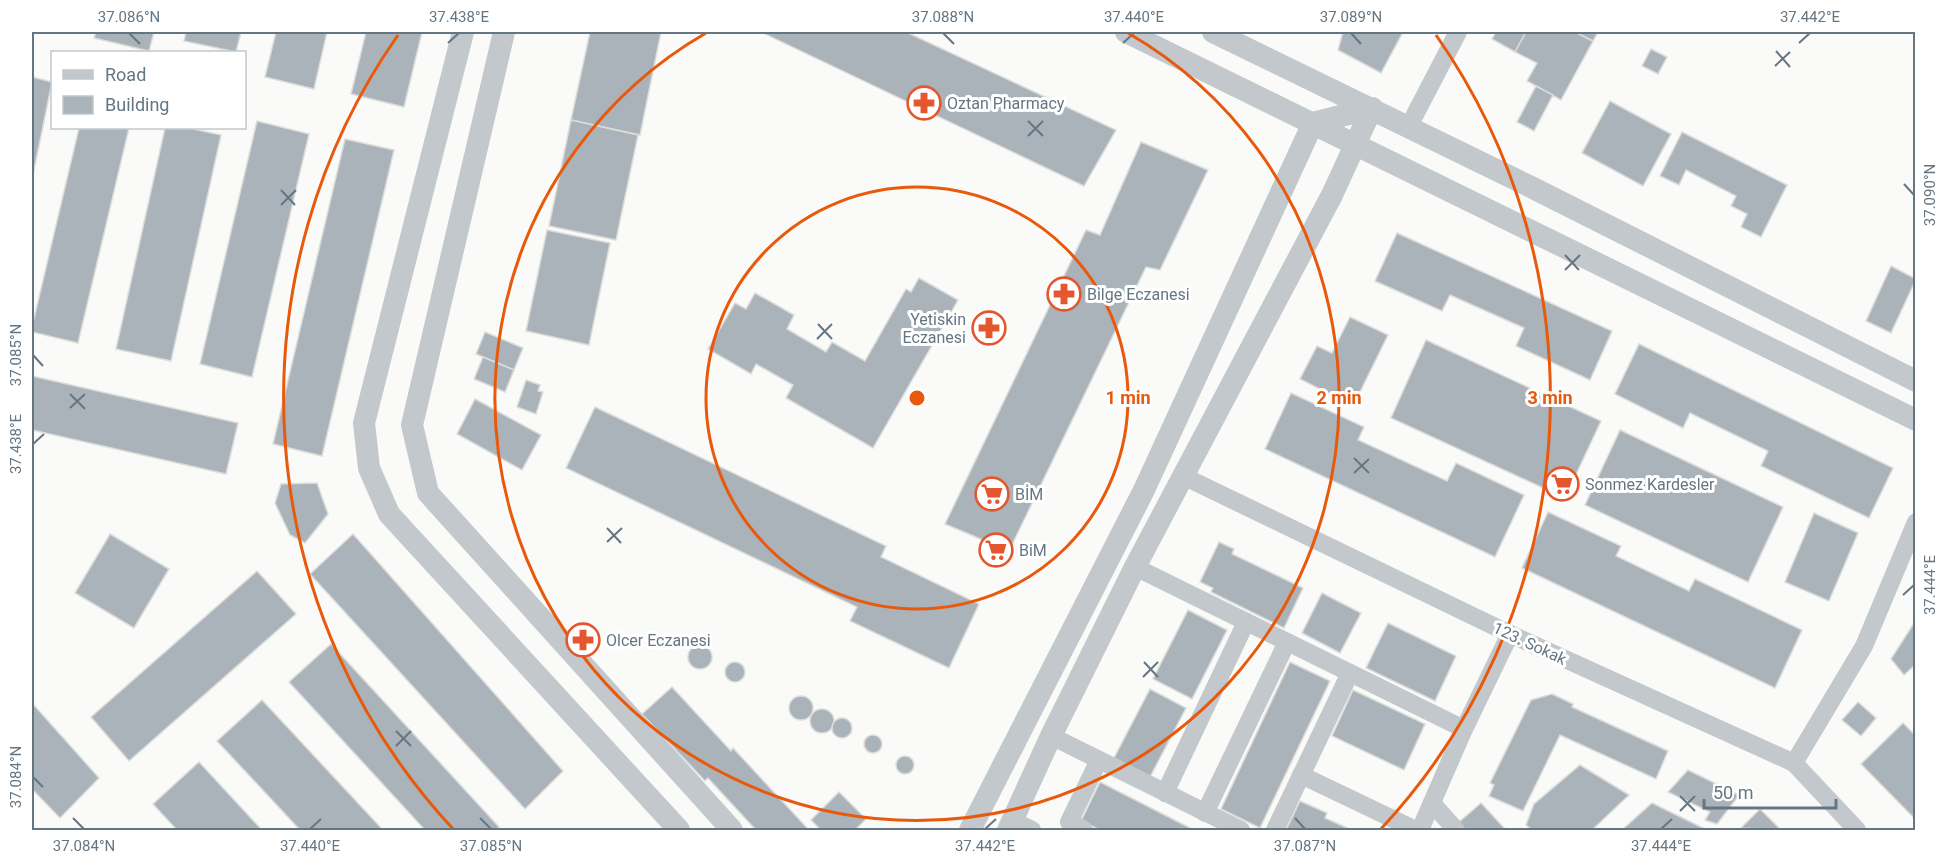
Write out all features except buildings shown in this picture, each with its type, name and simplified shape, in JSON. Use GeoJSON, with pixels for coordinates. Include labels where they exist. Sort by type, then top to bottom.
{"type":"FeatureCollection","features":[{"type":"Feature","properties":{"kind":"street"},"geometry":{"type":"LineString","coordinates":[[463,32],[364,423],[369,468],[389,514],[679,831]]}},
{"type":"Feature","properties":{"kind":"street"},"geometry":{"type":"LineString","coordinates":[[504,32],[412,425],[428,493],[732,831]]}},
{"type":"Feature","properties":{"kind":"street"},"geometry":{"type":"LineString","coordinates":[[1126,32],[1916,420]]}},
{"type":"Feature","properties":{"kind":"street"},"geometry":{"type":"LineString","coordinates":[[1213,32],[1409,126],[1916,381]]}},
{"type":"Feature","properties":{"kind":"street"},"geometry":{"type":"LineString","coordinates":[[1409,126],[1458,32]]}},
{"type":"Feature","properties":{"kind":"street"},"geometry":{"type":"LineString","coordinates":[[1313,123],[1372,108]]}},
{"type":"Feature","properties":{"kind":"street"},"geometry":{"type":"LineString","coordinates":[[1018,827],[1051,736],[1135,567],[1185,477],[1356,145],[1372,108]]}},
{"type":"Feature","properties":{"kind":"street"},"geometry":{"type":"LineString","coordinates":[[970,831],[1144,490],[1313,123]]}},
{"type":"Feature","properties":{"kind":"street","name":"123. Sokak"},"geometry":{"type":"LineString","coordinates":[[1185,477],[1510,634],[1794,763],[1857,831]]}},
{"type":"Feature","properties":{"kind":"street"},"geometry":{"type":"LineString","coordinates":[[1794,763],[1864,646],[1916,522]]}},
{"type":"Feature","properties":{"kind":"street"},"geometry":{"type":"LineString","coordinates":[[1135,567],[1464,729]]}},
{"type":"Feature","properties":{"kind":"street"},"geometry":{"type":"LineString","coordinates":[[1165,793],[1246,622]]}},
{"type":"Feature","properties":{"kind":"street"},"geometry":{"type":"LineString","coordinates":[[1301,775],[1418,831],[1510,634]]}},
{"type":"Feature","properties":{"kind":"street"},"geometry":{"type":"LineString","coordinates":[[1205,813],[1287,642]]}},
{"type":"Feature","properties":{"kind":"street"},"geometry":{"type":"LineString","coordinates":[[1275,831],[1350,673]]}},
{"type":"Feature","properties":{"kind":"street"},"geometry":{"type":"LineString","coordinates":[[1051,736],[1241,831]]}},
{"type":"Feature","properties":{"kind":"street"},"geometry":{"type":"LineString","coordinates":[[1084,831],[1069,822],[1099,760]]}},
{"type":"Feature","properties":{"kind":"street"},"geometry":{"type":"LineString","coordinates":[[1432,803],[1456,831]]}},
{"type":"Feature","properties":{"kind":"place","name":"Oztan Pharmacy"},"geometry":{"type":"Point","coordinates":[924,103]}},
{"type":"Feature","properties":{"kind":"place","name":"Bilge Eczanesi"},"geometry":{"type":"Point","coordinates":[1064,294]}},
{"type":"Feature","properties":{"kind":"place","name":"Yetiskin Eczanesi"},"geometry":{"type":"Point","coordinates":[989,328]}},
{"type":"Feature","properties":{"kind":"place","name":"Sonmez Kardesler"},"geometry":{"type":"Point","coordinates":[1562,484]}},
{"type":"Feature","properties":{"kind":"place","name":"BİM"},"geometry":{"type":"Point","coordinates":[992,494]}},
{"type":"Feature","properties":{"kind":"place","name":"BiM"},"geometry":{"type":"Point","coordinates":[996,550]}},
{"type":"Feature","properties":{"kind":"place","name":"Olcer Eczanesi"},"geometry":{"type":"Point","coordinates":[583,640]}}]}
